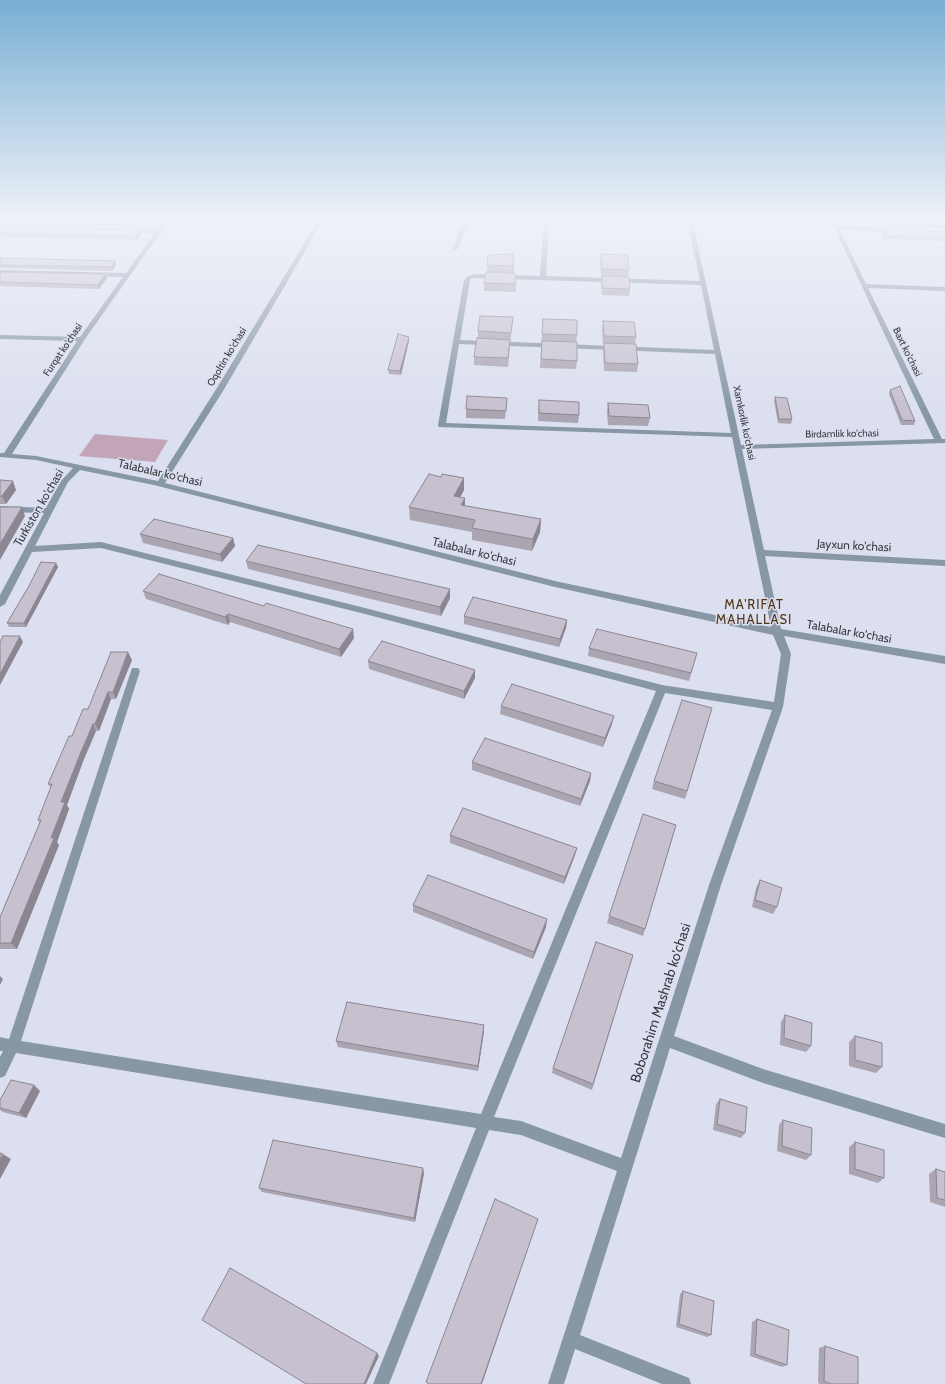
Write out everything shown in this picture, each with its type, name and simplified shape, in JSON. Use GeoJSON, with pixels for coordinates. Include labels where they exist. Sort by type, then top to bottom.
{"type":"FeatureCollection","features":[{"type":"Feature","properties":{"kind":"street","name":"Furqat ko'chasi"},"geometry":{"type":"LineString","coordinates":[[4,455],[121,284]]}},
{"type":"Feature","properties":{"kind":"street","name":"Oqoltin ko'chasi"},"geometry":{"type":"LineString","coordinates":[[160,484],[219,391],[283,284]]}},
{"type":"Feature","properties":{"kind":"street"},"geometry":{"type":"LineString","coordinates":[[466,284],[442,424],[736,435]]}},
{"type":"Feature","properties":{"kind":"street","name":"Xamkorlik ko'chasi"},"geometry":{"type":"LineString","coordinates":[[704,284],[777,632]]}},
{"type":"Feature","properties":{"kind":"street"},"geometry":{"type":"LineString","coordinates":[[864,286],[945,289]]}},
{"type":"Feature","properties":{"kind":"street","name":"Baxt ko'chasi"},"geometry":{"type":"LineString","coordinates":[[864,286],[942,441]]}},
{"type":"Feature","properties":{"kind":"street"},"geometry":{"type":"LineString","coordinates":[[0,337],[82,339]]}},
{"type":"Feature","properties":{"kind":"street"},"geometry":{"type":"LineString","coordinates":[[456,342],[719,352]]}},
{"type":"Feature","properties":{"kind":"street","name":"Birdamlik ko'chasi"},"geometry":{"type":"LineString","coordinates":[[738,446],[942,441]]}},
{"type":"Feature","properties":{"kind":"street","name":"Talabalar ko'chasi"},"geometry":{"type":"LineString","coordinates":[[4,455],[36,458],[160,484],[301,521],[555,584],[777,632],[945,660]]}},
{"type":"Feature","properties":{"kind":"street","name":"Turkiston ko'chasi"},"geometry":{"type":"LineString","coordinates":[[0,604],[65,481],[78,467]]}},
{"type":"Feature","properties":{"kind":"street"},"geometry":{"type":"LineString","coordinates":[[0,509],[49,511]]}},
{"type":"Feature","properties":{"kind":"street"},"geometry":{"type":"LineString","coordinates":[[29,549],[101,545],[365,611],[662,689],[778,707]]}},
{"type":"Feature","properties":{"kind":"street","name":"Jayxun ko'chasi"},"geometry":{"type":"LineString","coordinates":[[761,553],[945,563]]}},
{"type":"Feature","properties":{"kind":"street","name":"Boborahim Mashrab ko'chasi"},"geometry":{"type":"LineString","coordinates":[[556,1384],[715,886],[778,707],[786,654],[777,632]]}},
{"type":"Feature","properties":{"kind":"street"},"geometry":{"type":"LineString","coordinates":[[0,1071],[6,1045],[135,671]]}},
{"type":"Feature","properties":{"kind":"street"},"geometry":{"type":"LineString","coordinates":[[382,1384],[485,1122],[662,689]]}},
{"type":"Feature","properties":{"kind":"street"},"geometry":{"type":"LineString","coordinates":[[666,1040],[763,1076],[945,1131]]}},
{"type":"Feature","properties":{"kind":"street"},"geometry":{"type":"LineString","coordinates":[[6,1045],[521,1128],[625,1167]]}},
{"type":"Feature","properties":{"kind":"street"},"geometry":{"type":"LineString","coordinates":[[570,1339],[683,1384]]}},
{"type":"Feature","properties":{"kind":"shaded area"},"geometry":{"type":"Polygon","coordinates":[[[95,434],[168,440],[155,462],[79,456],[95,434]]]}},
{"type":"Feature","properties":{"kind":"building"},"geometry":{"type":"Polygon","coordinates":[[[52,284],[99,284],[98,285],[52,284]]]}},
{"type":"Feature","properties":{"kind":"building"},"geometry":{"type":"Polygon","coordinates":[[[602,284],[630,284],[630,289],[602,288],[602,284]]]}},
{"type":"Feature","properties":{"kind":"building"},"geometry":{"type":"Polygon","coordinates":[[[480,316],[513,317],[511,333],[478,331],[480,316]]]}},
{"type":"Feature","properties":{"kind":"building"},"geometry":{"type":"Polygon","coordinates":[[[543,319],[577,320],[577,335],[542,334],[543,319]]]}},
{"type":"Feature","properties":{"kind":"building"},"geometry":{"type":"Polygon","coordinates":[[[603,321],[634,322],[636,337],[604,336],[603,321]]]}},
{"type":"Feature","properties":{"kind":"building"},"geometry":{"type":"Polygon","coordinates":[[[398,334],[409,337],[400,371],[388,370],[398,334]]]}},
{"type":"Feature","properties":{"kind":"building"},"geometry":{"type":"Polygon","coordinates":[[[477,338],[510,340],[508,358],[474,357],[477,338]]]}},
{"type":"Feature","properties":{"kind":"building"},"geometry":{"type":"Polygon","coordinates":[[[542,341],[577,342],[577,361],[541,359],[542,341]]]}},
{"type":"Feature","properties":{"kind":"building"},"geometry":{"type":"Polygon","coordinates":[[[604,343],[636,344],[638,364],[605,363],[604,343]]]}},
{"type":"Feature","properties":{"kind":"building"},"geometry":{"type":"Polygon","coordinates":[[[900,386],[915,421],[902,420],[890,390],[900,386]]]}},
{"type":"Feature","properties":{"kind":"building"},"geometry":{"type":"Polygon","coordinates":[[[467,396],[507,398],[506,411],[466,409],[467,396]]]}},
{"type":"Feature","properties":{"kind":"building"},"geometry":{"type":"Polygon","coordinates":[[[775,397],[787,398],[792,419],[779,419],[775,397]]]}},
{"type":"Feature","properties":{"kind":"building"},"geometry":{"type":"Polygon","coordinates":[[[539,400],[579,402],[579,415],[539,413],[539,400]]]}},
{"type":"Feature","properties":{"kind":"building"},"geometry":{"type":"Polygon","coordinates":[[[608,403],[648,405],[650,418],[609,416],[608,403]]]}},
{"type":"Feature","properties":{"kind":"building"},"geometry":{"type":"Polygon","coordinates":[[[429,474],[441,477],[442,474],[464,478],[454,496],[465,498],[461,505],[541,519],[533,539],[472,528],[475,520],[409,507],[429,474]]]}},
{"type":"Feature","properties":{"kind":"building"},"geometry":{"type":"Polygon","coordinates":[[[0,480],[13,481],[2,496],[0,496],[0,480]]]}},
{"type":"Feature","properties":{"kind":"building"},"geometry":{"type":"Polygon","coordinates":[[[0,507],[22,507],[0,544],[0,507]]]}},
{"type":"Feature","properties":{"kind":"building"},"geometry":{"type":"Polygon","coordinates":[[[154,519],[233,538],[220,554],[140,534],[154,519]]]}},
{"type":"Feature","properties":{"kind":"building"},"geometry":{"type":"Polygon","coordinates":[[[258,545],[450,589],[440,607],[246,561],[258,545]]]}},
{"type":"Feature","properties":{"kind":"building"},"geometry":{"type":"Polygon","coordinates":[[[41,562],[56,563],[24,623],[7,623],[29,586],[41,562]]]}},
{"type":"Feature","properties":{"kind":"building"},"geometry":{"type":"Polygon","coordinates":[[[159,574],[264,606],[266,603],[353,629],[339,649],[228,614],[225,617],[143,591],[159,574]]]}},
{"type":"Feature","properties":{"kind":"building"},"geometry":{"type":"Polygon","coordinates":[[[473,597],[567,620],[560,639],[464,616],[473,597]]]}},
{"type":"Feature","properties":{"kind":"building"},"geometry":{"type":"Polygon","coordinates":[[[597,629],[697,653],[691,673],[589,648],[597,629]]]}},
{"type":"Feature","properties":{"kind":"building"},"geometry":{"type":"Polygon","coordinates":[[[3,636],[20,636],[0,674],[0,642],[3,636]]]}},
{"type":"Feature","properties":{"kind":"building"},"geometry":{"type":"Polygon","coordinates":[[[382,641],[475,670],[464,691],[368,661],[382,641]]]}},
{"type":"Feature","properties":{"kind":"building"},"geometry":{"type":"Polygon","coordinates":[[[111,652],[128,652],[113,692],[108,692],[95,724],[93,724],[81,752],[61,802],[65,802],[51,838],[54,838],[11,943],[0,943],[0,917],[41,820],[38,820],[52,784],[48,784],[69,736],[72,736],[83,709],[88,709],[111,652]]]}},
{"type":"Feature","properties":{"kind":"building"},"geometry":{"type":"Polygon","coordinates":[[[512,684],[614,716],[605,738],[501,706],[512,684]]]}},
{"type":"Feature","properties":{"kind":"building"},"geometry":{"type":"Polygon","coordinates":[[[682,700],[712,708],[687,791],[654,781],[682,700]]]}},
{"type":"Feature","properties":{"kind":"building"},"geometry":{"type":"Polygon","coordinates":[[[485,738],[591,773],[581,799],[472,762],[485,738]]]}},
{"type":"Feature","properties":{"kind":"building"},"geometry":{"type":"Polygon","coordinates":[[[463,808],[577,848],[565,877],[450,835],[463,808]]]}},
{"type":"Feature","properties":{"kind":"building"},"geometry":{"type":"Polygon","coordinates":[[[643,814],[676,825],[645,929],[609,916],[643,814]]]}},
{"type":"Feature","properties":{"kind":"building"},"geometry":{"type":"Polygon","coordinates":[[[428,875],[547,919],[534,952],[413,905],[428,875]]]}},
{"type":"Feature","properties":{"kind":"building"},"geometry":{"type":"Polygon","coordinates":[[[760,880],[782,888],[777,907],[755,900],[760,880]]]}},
{"type":"Feature","properties":{"kind":"building"},"geometry":{"type":"Polygon","coordinates":[[[596,942],[633,955],[593,1084],[553,1068],[596,942]]]}},
{"type":"Feature","properties":{"kind":"building"},"geometry":{"type":"Polygon","coordinates":[[[347,1002],[484,1025],[478,1066],[336,1041],[347,1002]]]}},
{"type":"Feature","properties":{"kind":"building"},"geometry":{"type":"Polygon","coordinates":[[[785,1015],[812,1023],[811,1046],[784,1038],[785,1015]]]}},
{"type":"Feature","properties":{"kind":"building"},"geometry":{"type":"Polygon","coordinates":[[[855,1036],[882,1043],[882,1067],[855,1060],[855,1036]]]}},
{"type":"Feature","properties":{"kind":"building"},"geometry":{"type":"Polygon","coordinates":[[[11,1080],[34,1085],[19,1113],[0,1108],[0,1100],[11,1080]]]}},
{"type":"Feature","properties":{"kind":"building"},"geometry":{"type":"Polygon","coordinates":[[[720,1099],[747,1107],[745,1133],[717,1124],[720,1099]]]}},
{"type":"Feature","properties":{"kind":"building"},"geometry":{"type":"Polygon","coordinates":[[[783,1120],[812,1128],[811,1155],[782,1146],[783,1120]]]}},
{"type":"Feature","properties":{"kind":"building"},"geometry":{"type":"Polygon","coordinates":[[[273,1140],[423,1168],[414,1218],[259,1188],[273,1140]]]}},
{"type":"Feature","properties":{"kind":"building"},"geometry":{"type":"Polygon","coordinates":[[[855,1142],[884,1150],[884,1178],[855,1169],[855,1142]]]}},
{"type":"Feature","properties":{"kind":"building"},"geometry":{"type":"Polygon","coordinates":[[[0,1153],[3,1154],[0,1160],[0,1153]]]}},
{"type":"Feature","properties":{"kind":"building"},"geometry":{"type":"Polygon","coordinates":[[[936,1169],[945,1172],[945,1200],[937,1198],[936,1169]]]}},
{"type":"Feature","properties":{"kind":"building"},"geometry":{"type":"Polygon","coordinates":[[[495,1199],[538,1219],[481,1384],[429,1384],[426,1382],[495,1199]]]}},
{"type":"Feature","properties":{"kind":"building"},"geometry":{"type":"Polygon","coordinates":[[[230,1268],[377,1353],[364,1384],[306,1384],[202,1320],[230,1268]]]}},
{"type":"Feature","properties":{"kind":"building"},"geometry":{"type":"Polygon","coordinates":[[[683,1291],[714,1301],[711,1335],[679,1324],[683,1291]]]}},
{"type":"Feature","properties":{"kind":"building"},"geometry":{"type":"Polygon","coordinates":[[[757,1319],[789,1330],[787,1365],[755,1354],[757,1319]]]}},
{"type":"Feature","properties":{"kind":"building"},"geometry":{"type":"Polygon","coordinates":[[[825,1346],[858,1357],[858,1384],[831,1384],[824,1381],[825,1346]]]}},
{"type":"Feature","properties":{"kind":"district","name":"MA'RIFAT MAHALLASI"},"geometry":{"type":"Point","coordinates":[754,612]}}]}
